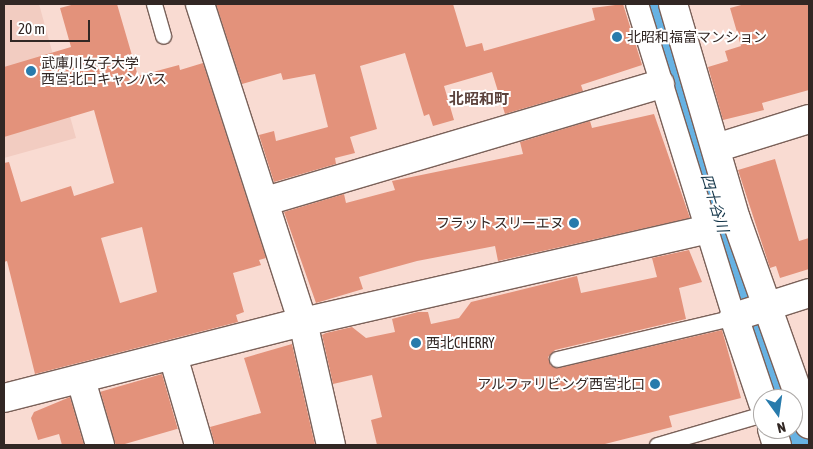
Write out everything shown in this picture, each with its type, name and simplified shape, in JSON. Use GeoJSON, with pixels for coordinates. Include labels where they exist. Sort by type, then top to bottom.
{"type":"FeatureCollection","features":[{"type":"Feature","properties":{"kind":"street"},"geometry":{"type":"LineString","coordinates":[[200,4],[266,201],[303,322],[330,445]]}},
{"type":"Feature","properties":{"kind":"street"},"geometry":{"type":"LineString","coordinates":[[637,4],[706,230],[791,389]]}},
{"type":"Feature","properties":{"kind":"street"},"geometry":{"type":"LineString","coordinates":[[673,4],[716,148],[751,312],[761,389]]}},
{"type":"Feature","properties":{"kind":"street"},"geometry":{"type":"LineString","coordinates":[[266,201],[660,84]]}},
{"type":"Feature","properties":{"kind":"street"},"geometry":{"type":"LineString","coordinates":[[683,157],[809,119]]}},
{"type":"Feature","properties":{"kind":"street"},"geometry":{"type":"LineString","coordinates":[[4,398],[81,380],[303,322],[706,230]]}},
{"type":"Feature","properties":{"kind":"street"},"geometry":{"type":"LineString","coordinates":[[751,312],[809,293]]}},
{"type":"Feature","properties":{"kind":"street"},"geometry":{"type":"LineString","coordinates":[[173,356],[199,445]]}},
{"type":"Feature","properties":{"kind":"street"},"geometry":{"type":"LineString","coordinates":[[81,380],[100,445]]}},
{"type":"Feature","properties":{"kind":"lane"},"geometry":{"type":"LineString","coordinates":[[154,4],[163,36]]}},
{"type":"Feature","properties":{"kind":"lane"},"geometry":{"type":"LineString","coordinates":[[557,359],[751,312]]}},
{"type":"Feature","properties":{"kind":"lane"},"geometry":{"type":"LineString","coordinates":[[657,445],[753,417]]}},
{"type":"Feature","properties":{"kind":"shaded area","name":"武庫川女子大学 西宮北口キャンパス"},"geometry":{"type":"Polygon","coordinates":[[[4,4],[39,4],[76,138],[4,158],[4,4]]]}},
{"type":"Feature","properties":{"kind":"building"},"geometry":{"type":"Polygon","coordinates":[[[75,4],[117,4],[138,76],[179,65],[180,70],[203,63],[266,258],[259,260],[261,265],[233,273],[244,312],[236,315],[238,322],[35,374],[7,261],[4,262],[4,163],[9,162],[21,202],[71,186],[74,196],[114,183],[94,110],[4,137],[4,67],[71,47],[60,8],[75,4]],[[142,227],[101,238],[120,303],[157,292],[142,227]]]}},
{"type":"Feature","properties":{"kind":"building"},"geometry":{"type":"Polygon","coordinates":[[[216,4],[453,4],[466,47],[482,43],[484,51],[595,20],[592,8],[623,4],[642,65],[581,85],[583,91],[505,114],[492,72],[444,86],[454,120],[433,126],[429,114],[424,116],[405,53],[360,66],[377,129],[350,137],[355,153],[335,158],[336,164],[274,182],[259,135],[274,131],[276,141],[328,127],[315,74],[283,80],[281,73],[242,84],[216,4]]]}},
{"type":"Feature","properties":{"kind":"building"},"geometry":{"type":"Polygon","coordinates":[[[745,4],[809,4],[809,90],[762,103],[764,110],[723,120],[708,67],[728,61],[725,51],[741,46],[730,8],[745,4]]]}},
{"type":"Feature","properties":{"kind":"building"},"geometry":{"type":"Polygon","coordinates":[[[654,114],[690,218],[498,261],[495,246],[417,261],[359,277],[363,289],[316,303],[284,212],[344,194],[346,203],[395,190],[392,181],[523,154],[520,142],[590,121],[592,128],[654,114]]]}},
{"type":"Feature","properties":{"kind":"building"},"geometry":{"type":"Polygon","coordinates":[[[775,159],[799,241],[809,238],[809,269],[780,278],[776,266],[770,268],[738,170],[775,159]]]}},
{"type":"Feature","properties":{"kind":"building"},"geometry":{"type":"Polygon","coordinates":[[[689,250],[702,282],[679,288],[686,319],[555,350],[548,357],[551,366],[559,368],[722,330],[741,398],[669,416],[672,427],[601,445],[377,445],[371,420],[382,417],[372,375],[333,384],[322,335],[326,333],[352,327],[366,338],[395,332],[392,319],[418,312],[428,312],[431,324],[459,318],[471,302],[577,276],[581,293],[657,277],[652,258],[689,250]]]}},
{"type":"Feature","properties":{"kind":"building"},"geometry":{"type":"Polygon","coordinates":[[[292,344],[315,445],[215,445],[210,427],[261,413],[244,358],[292,344]]]}},
{"type":"Feature","properties":{"kind":"building"},"geometry":{"type":"Polygon","coordinates":[[[162,374],[178,429],[116,445],[100,392],[162,374]]]}},
{"type":"Feature","properties":{"kind":"building"},"geometry":{"type":"Polygon","coordinates":[[[70,397],[84,445],[62,445],[59,434],[38,440],[31,418],[34,412],[70,397]]]}},
{"type":"Feature","properties":{"kind":"waterway","name":"四十谷川"},"geometry":{"type":"LineString","coordinates":[[656,4],[718,215],[778,389]]}},
{"type":"Feature","properties":{"kind":"waterway","name":"四十谷川"},"geometry":{"type":"LineString","coordinates":[[795,439],[797,445]]}},
{"type":"Feature","properties":{"kind":"place","name":"北昭和福富マンション"},"geometry":{"type":"Point","coordinates":[617,37]}},
{"type":"Feature","properties":{"kind":"place","name":"武庫川女子大学 西宮北口キャンパス"},"geometry":{"type":"Point","coordinates":[31,71]}},
{"type":"Feature","properties":{"kind":"place","name":"フラット スリーエヌ"},"geometry":{"type":"Point","coordinates":[574,223]}},
{"type":"Feature","properties":{"kind":"place","name":"西北CHERRY"},"geometry":{"type":"Point","coordinates":[416,343]}},
{"type":"Feature","properties":{"kind":"place","name":"アルファリビング西宮北口"},"geometry":{"type":"Point","coordinates":[655,384]}},
{"type":"Feature","properties":{"kind":"district","name":"北昭和町"},"geometry":{"type":"Point","coordinates":[479,99]}}]}
